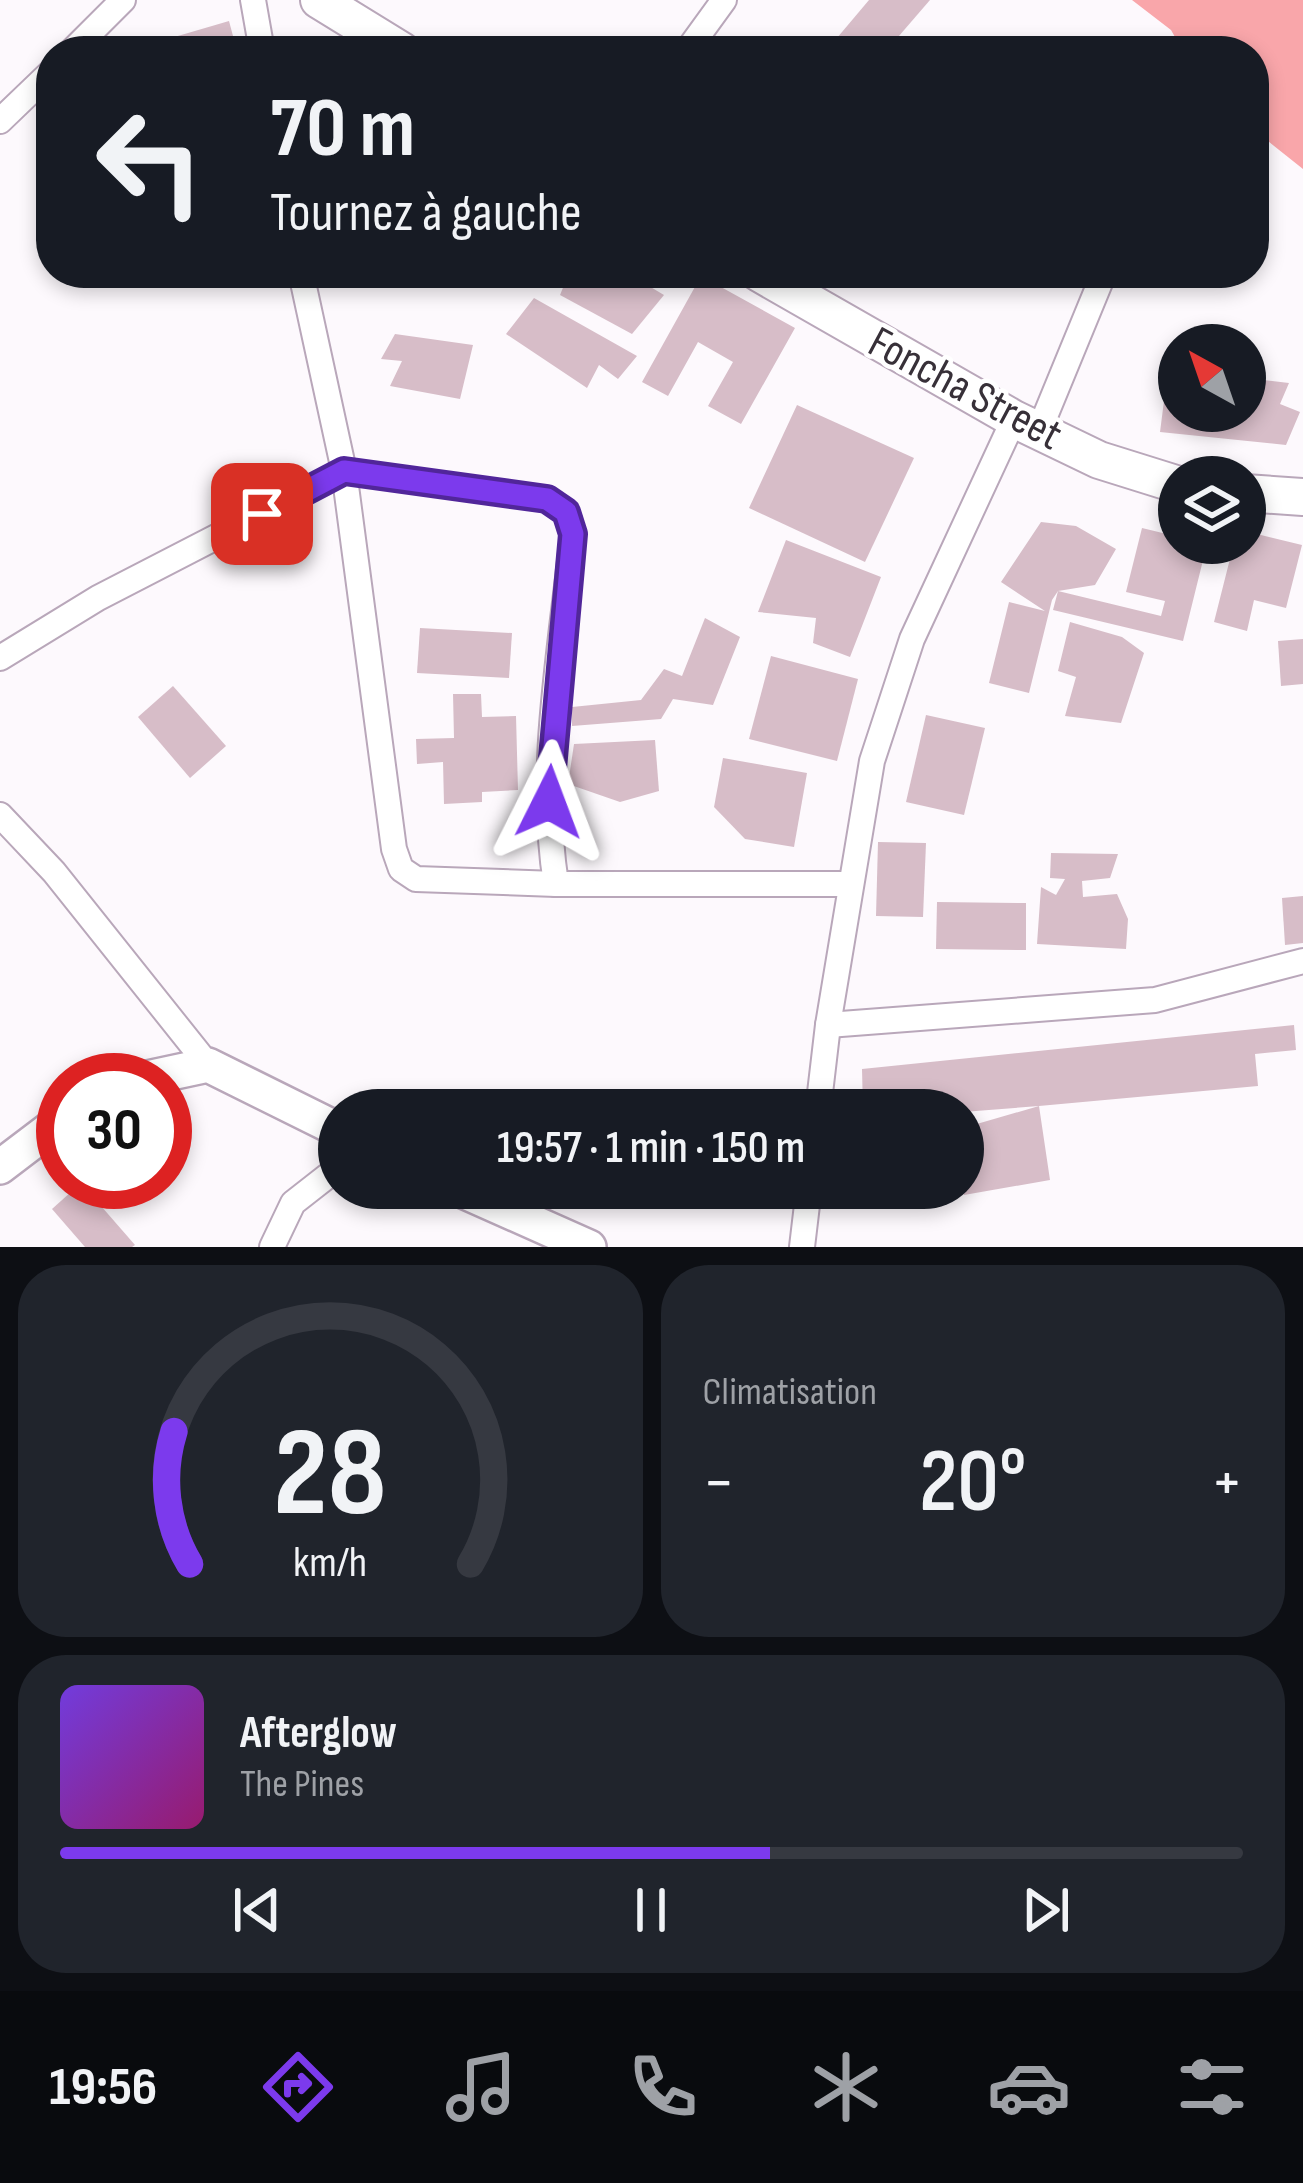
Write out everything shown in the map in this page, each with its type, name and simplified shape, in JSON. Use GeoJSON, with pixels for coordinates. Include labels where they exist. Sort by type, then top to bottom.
{"type":"FeatureCollection","features":[{"type":"Feature","properties":{"kind":"main road"},"geometry":{"type":"LineString","coordinates":[[319,0],[378,36]]}},
{"type":"Feature","properties":{"kind":"main road","name":"Foncha Street"},"geometry":{"type":"LineString","coordinates":[[785,288],[1027,425],[1099,460],[1158,478]]}},
{"type":"Feature","properties":{"kind":"main road"},"geometry":{"type":"LineString","coordinates":[[1266,495],[1303,496]]}},
{"type":"Feature","properties":{"kind":"street"},"geometry":{"type":"LineString","coordinates":[[87,36],[123,0]]}},
{"type":"Feature","properties":{"kind":"street"},"geometry":{"type":"LineString","coordinates":[[253,0],[259,36]]}},
{"type":"Feature","properties":{"kind":"street"},"geometry":{"type":"LineString","coordinates":[[698,36],[724,0]]}},
{"type":"Feature","properties":{"kind":"street"},"geometry":{"type":"LineString","coordinates":[[0,121],[36,86]]}},
{"type":"Feature","properties":{"kind":"street"},"geometry":{"type":"LineString","coordinates":[[304,288],[344,471],[394,848],[401,869],[416,879],[556,884],[851,884]]}},
{"type":"Feature","properties":{"kind":"street"},"geometry":{"type":"LineString","coordinates":[[820,1089],[872,761],[891,696],[912,639],[1096,288]]}},
{"type":"Feature","properties":{"kind":"street"},"geometry":{"type":"LineString","coordinates":[[0,658],[98,598],[344,471],[547,499],[566,512],[573,534],[550,765],[549,839],[556,884]]}},
{"type":"Feature","properties":{"kind":"street"},"geometry":{"type":"LineString","coordinates":[[0,815],[54,872],[208,1065],[318,1120]]}},
{"type":"Feature","properties":{"kind":"street"},"geometry":{"type":"LineString","coordinates":[[828,1025],[1155,1000],[1303,961]]}},
{"type":"Feature","properties":{"kind":"street"},"geometry":{"type":"LineString","coordinates":[[192,1068],[208,1065]]}},
{"type":"Feature","properties":{"kind":"street"},"geometry":{"type":"LineString","coordinates":[[0,1167],[36,1140]]}},
{"type":"Feature","properties":{"kind":"street"},"geometry":{"type":"LineString","coordinates":[[272,1247],[293,1203],[318,1183]]}},
{"type":"Feature","properties":{"kind":"street"},"geometry":{"type":"LineString","coordinates":[[503,1209],[589,1247]]}},
{"type":"Feature","properties":{"kind":"street"},"geometry":{"type":"LineString","coordinates":[[802,1247],[807,1209]]}},
{"type":"Feature","properties":{"kind":"shaded area"},"geometry":{"type":"Polygon","coordinates":[[[1132,0],[1303,0],[1303,169],[1269,142],[1269,36],[1174,36],[1132,0]]]}},
{"type":"Feature","properties":{"kind":"building"},"geometry":{"type":"Polygon","coordinates":[[[869,0],[930,0],[899,36],[839,36],[869,0]]]}},
{"type":"Feature","properties":{"kind":"building"},"geometry":{"type":"Polygon","coordinates":[[[229,21],[233,36],[178,36],[229,21]]]}},
{"type":"Feature","properties":{"kind":"building"},"geometry":{"type":"Polygon","coordinates":[[[563,288],[652,288],[664,295],[632,334],[560,295],[563,288]]]}},
{"type":"Feature","properties":{"kind":"building"},"geometry":{"type":"Polygon","coordinates":[[[694,288],[723,288],[795,328],[741,424],[708,406],[733,362],[698,342],[668,396],[642,382],[694,288]]]}},
{"type":"Feature","properties":{"kind":"building"},"geometry":{"type":"Polygon","coordinates":[[[534,298],[637,356],[618,379],[599,365],[587,388],[506,334],[534,298]]]}},
{"type":"Feature","properties":{"kind":"building"},"geometry":{"type":"Polygon","coordinates":[[[395,334],[473,345],[460,399],[390,386],[402,361],[381,359],[395,334]]]}},
{"type":"Feature","properties":{"kind":"building"},"geometry":{"type":"Polygon","coordinates":[[[1266,380],[1289,383],[1280,404],[1300,412],[1286,445],[1160,432],[1266,432],[1266,380]]]}},
{"type":"Feature","properties":{"kind":"building"},"geometry":{"type":"Polygon","coordinates":[[[797,405],[914,458],[865,562],[749,508],[797,405]]]}},
{"type":"Feature","properties":{"kind":"building"},"geometry":{"type":"Polygon","coordinates":[[[1041,522],[1076,526],[1116,549],[1095,585],[1058,591],[1052,600],[1029,693],[989,683],[1009,602],[1045,611],[1001,582],[1041,522]]]}},
{"type":"Feature","properties":{"kind":"building"},"geometry":{"type":"Polygon","coordinates":[[[1142,528],[1158,532],[1158,564],[1202,564],[1183,641],[1053,610],[1058,591],[1161,616],[1165,601],[1126,592],[1142,528]]]}},
{"type":"Feature","properties":{"kind":"building"},"geometry":{"type":"Polygon","coordinates":[[[1266,536],[1302,545],[1286,608],[1254,600],[1247,631],[1214,622],[1229,564],[1266,564],[1266,536]]]}},
{"type":"Feature","properties":{"kind":"building"},"geometry":{"type":"Polygon","coordinates":[[[786,540],[881,577],[850,657],[813,643],[816,618],[758,612],[786,540]]]}},
{"type":"Feature","properties":{"kind":"building"},"geometry":{"type":"Polygon","coordinates":[[[705,618],[740,637],[713,705],[673,699],[661,719],[572,726],[572,707],[641,700],[664,669],[682,676],[705,618]]]}},
{"type":"Feature","properties":{"kind":"building"},"geometry":{"type":"Polygon","coordinates":[[[1070,622],[1122,637],[1144,653],[1121,723],[1065,716],[1076,677],[1058,671],[1070,622]]]}},
{"type":"Feature","properties":{"kind":"building"},"geometry":{"type":"Polygon","coordinates":[[[420,628],[512,633],[509,678],[417,673],[420,628]]]}},
{"type":"Feature","properties":{"kind":"building"},"geometry":{"type":"Polygon","coordinates":[[[1303,639],[1303,684],[1281,686],[1278,641],[1303,639]]]}},
{"type":"Feature","properties":{"kind":"building"},"geometry":{"type":"Polygon","coordinates":[[[771,656],[858,679],[837,761],[749,739],[771,656]]]}},
{"type":"Feature","properties":{"kind":"building"},"geometry":{"type":"Polygon","coordinates":[[[173,686],[226,746],[190,778],[138,717],[173,686]]]}},
{"type":"Feature","properties":{"kind":"building"},"geometry":{"type":"Polygon","coordinates":[[[453,694],[481,694],[482,717],[516,716],[518,790],[482,792],[482,802],[444,804],[443,762],[417,764],[416,739],[454,738],[453,694]]]}},
{"type":"Feature","properties":{"kind":"building"},"geometry":{"type":"Polygon","coordinates":[[[926,715],[985,728],[964,815],[906,802],[926,715]]]}},
{"type":"Feature","properties":{"kind":"building"},"geometry":{"type":"Polygon","coordinates":[[[655,740],[659,791],[620,802],[568,784],[574,744],[655,740]]]}},
{"type":"Feature","properties":{"kind":"building"},"geometry":{"type":"Polygon","coordinates":[[[723,758],[807,773],[794,847],[745,839],[714,807],[723,758]]]}},
{"type":"Feature","properties":{"kind":"building"},"geometry":{"type":"Polygon","coordinates":[[[878,842],[926,843],[923,917],[876,916],[878,842]]]}},
{"type":"Feature","properties":{"kind":"building"},"geometry":{"type":"Polygon","coordinates":[[[1051,853],[1118,854],[1110,878],[1082,881],[1083,897],[1117,894],[1128,919],[1126,949],[1037,944],[1041,887],[1056,895],[1065,879],[1050,878],[1051,853]]]}},
{"type":"Feature","properties":{"kind":"building"},"geometry":{"type":"Polygon","coordinates":[[[1303,896],[1303,943],[1285,945],[1282,898],[1303,896]]]}},
{"type":"Feature","properties":{"kind":"building"},"geometry":{"type":"Polygon","coordinates":[[[937,902],[1026,903],[1026,950],[936,949],[937,902]]]}},
{"type":"Feature","properties":{"kind":"building"},"geometry":{"type":"Polygon","coordinates":[[[1294,1025],[1296,1050],[1255,1054],[1258,1086],[984,1110],[984,1089],[862,1089],[862,1069],[1294,1025]]]}},
{"type":"Feature","properties":{"kind":"building"},"geometry":{"type":"Polygon","coordinates":[[[1039,1106],[1050,1180],[984,1192],[984,1122],[1039,1106]]]}},
{"type":"Feature","properties":{"kind":"building"},"geometry":{"type":"Polygon","coordinates":[[[52,1209],[104,1209],[135,1245],[85,1247],[52,1209]]]}},
{"type":"Feature","properties":{"kind":"route"},"geometry":{"type":"LineString","coordinates":[[262,514],[344,471],[547,499],[566,512],[573,534],[549,802]]}}]}
